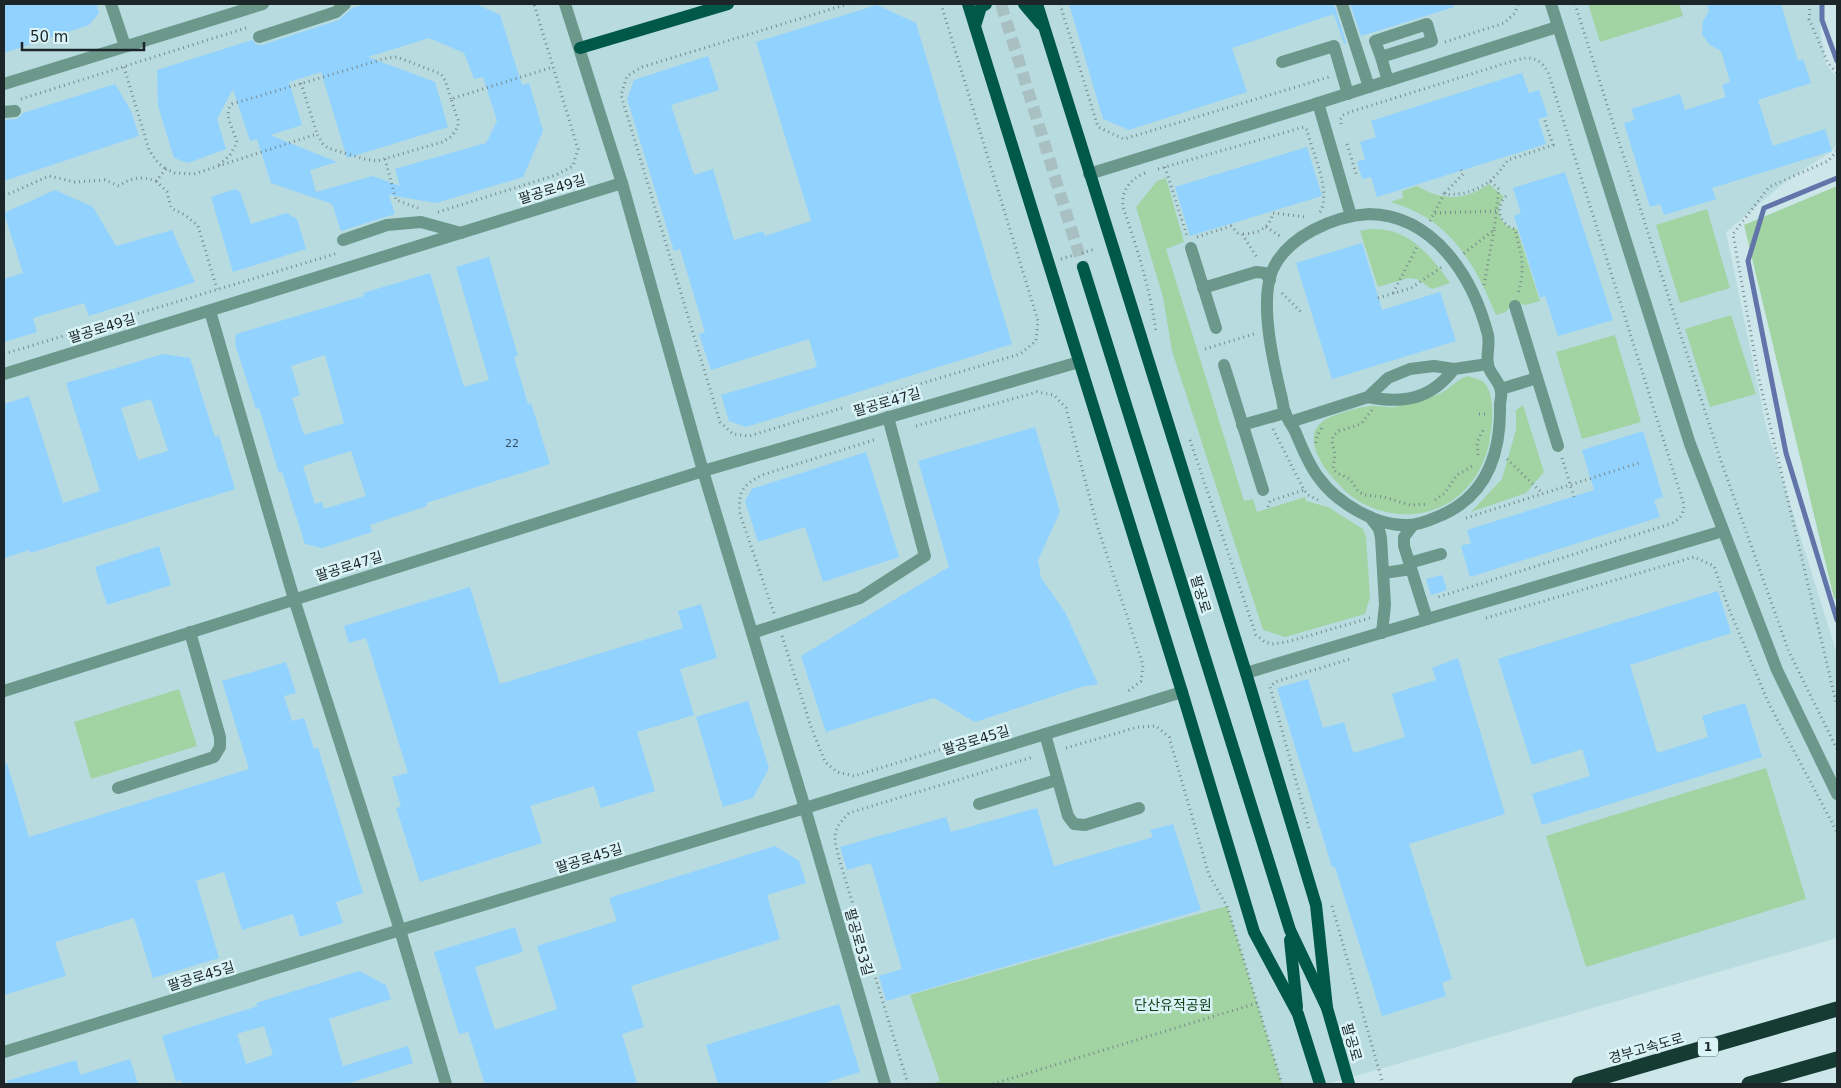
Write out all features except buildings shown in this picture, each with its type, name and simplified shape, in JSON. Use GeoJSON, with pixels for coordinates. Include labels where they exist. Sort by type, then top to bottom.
{"type":"FeatureCollection","features":[{"type":"Feature","properties":{"kind":"highway","name":"경부고속도로"},"geometry":{"type":"LineString","coordinates":[[1579,1084],[1837,1009]]}},
{"type":"Feature","properties":{"kind":"highway"},"geometry":{"type":"LineString","coordinates":[[1749,1084],[1837,1059]]}},
{"type":"Feature","properties":{"kind":"main road"},"geometry":{"type":"LineString","coordinates":[[580,48],[728,4]]}},
{"type":"Feature","properties":{"kind":"main road"},"geometry":{"type":"LineString","coordinates":[[968,4],[1182,692],[1254,932],[1298,1014],[1320,1084]]}},
{"type":"Feature","properties":{"kind":"main road"},"geometry":{"type":"LineString","coordinates":[[975,26],[981,7],[986,4]]}},
{"type":"Feature","properties":{"kind":"main road"},"geometry":{"type":"LineString","coordinates":[[1024,4],[1045,30]]}},
{"type":"Feature","properties":{"kind":"main road"},"geometry":{"type":"LineString","coordinates":[[1037,4],[1246,673],[1316,905],[1327,1008]]}},
{"type":"Feature","properties":{"kind":"main road","name":"팔공로"},"geometry":{"type":"LineString","coordinates":[[1083,267],[1290,930]]}},
{"type":"Feature","properties":{"kind":"main road"},"geometry":{"type":"LineString","coordinates":[[1290,930],[1327,1008]]}},
{"type":"Feature","properties":{"kind":"main road"},"geometry":{"type":"LineString","coordinates":[[1290,930],[1298,1014]]}},
{"type":"Feature","properties":{"kind":"main road","name":"팔공로"},"geometry":{"type":"LineString","coordinates":[[1327,1008],[1349,1084]]}},
{"type":"Feature","properties":{"kind":"street"},"geometry":{"type":"LineString","coordinates":[[111,4],[125,46]]}},
{"type":"Feature","properties":{"kind":"street"},"geometry":{"type":"LineString","coordinates":[[4,84],[263,4]]}},
{"type":"Feature","properties":{"kind":"street"},"geometry":{"type":"LineString","coordinates":[[259,37],[336,12],[345,4]]}},
{"type":"Feature","properties":{"kind":"street"},"geometry":{"type":"LineString","coordinates":[[565,4],[622,183],[703,471]]}},
{"type":"Feature","properties":{"kind":"street"},"geometry":{"type":"LineString","coordinates":[[1342,4],[1369,87]]}},
{"type":"Feature","properties":{"kind":"street"},"geometry":{"type":"LineString","coordinates":[[1550,4],[1687,434],[1777,670],[1837,794]]}},
{"type":"Feature","properties":{"kind":"street"},"geometry":{"type":"LineString","coordinates":[[1089,174],[1557,27]]}},
{"type":"Feature","properties":{"kind":"street"},"geometry":{"type":"LineString","coordinates":[[1282,62],[1334,46],[1348,94]]}},
{"type":"Feature","properties":{"kind":"street"},"geometry":{"type":"LineString","coordinates":[[1381,57],[1388,81]]}},
{"type":"Feature","properties":{"kind":"street"},"geometry":{"type":"LineString","coordinates":[[1318,103],[1351,216]]}},
{"type":"Feature","properties":{"kind":"street","name":"팔공로49길"},"geometry":{"type":"LineString","coordinates":[[4,374],[622,183]]}},
{"type":"Feature","properties":{"kind":"street"},"geometry":{"type":"LineString","coordinates":[[1377,214],[1397,218],[1419,228],[1438,243],[1460,271],[1476,301],[1489,341],[1488,364],[1501,389],[1498,441],[1491,466],[1481,484],[1470,497],[1454,509],[1430,520],[1413,525],[1390,525],[1368,516],[1329,490],[1320,480],[1308,461],[1287,418],[1270,342],[1268,302],[1270,280],[1279,259],[1295,242],[1318,229],[1351,216],[1377,214]]}},
{"type":"Feature","properties":{"kind":"street"},"geometry":{"type":"LineString","coordinates":[[345,245],[387,225],[421,222],[461,233]]}},
{"type":"Feature","properties":{"kind":"street"},"geometry":{"type":"LineString","coordinates":[[1191,248],[1216,328]]}},
{"type":"Feature","properties":{"kind":"street"},"geometry":{"type":"LineString","coordinates":[[1204,288],[1259,272],[1265,273],[1270,280]]}},
{"type":"Feature","properties":{"kind":"street"},"geometry":{"type":"LineString","coordinates":[[1515,306],[1558,446]]}},
{"type":"Feature","properties":{"kind":"street"},"geometry":{"type":"LineString","coordinates":[[210,311],[294,599],[400,930],[446,1084]]}},
{"type":"Feature","properties":{"kind":"street","name":"팔공로47길"},"geometry":{"type":"LineString","coordinates":[[4,691],[703,471],[1079,362]]}},
{"type":"Feature","properties":{"kind":"street"},"geometry":{"type":"LineString","coordinates":[[1224,364],[1263,490]]}},
{"type":"Feature","properties":{"kind":"street"},"geometry":{"type":"LineString","coordinates":[[1372,405],[1388,378],[1410,370],[1434,366],[1454,369],[1488,364]]}},
{"type":"Feature","properties":{"kind":"street"},"geometry":{"type":"LineString","coordinates":[[1242,425],[1401,400],[1428,392],[1440,386],[1454,369]]}},
{"type":"Feature","properties":{"kind":"street"},"geometry":{"type":"LineString","coordinates":[[1501,389],[1537,378]]}},
{"type":"Feature","properties":{"kind":"street"},"geometry":{"type":"LineString","coordinates":[[752,633],[860,598],[925,556],[888,417]]}},
{"type":"Feature","properties":{"kind":"street","name":"팔공로53길"},"geometry":{"type":"LineString","coordinates":[[703,471],[805,808],[885,1084]]}},
{"type":"Feature","properties":{"kind":"street"},"geometry":{"type":"LineString","coordinates":[[1368,516],[1381,535],[1385,609],[1382,633]]}},
{"type":"Feature","properties":{"kind":"street"},"geometry":{"type":"LineString","coordinates":[[1413,525],[1406,532],[1403,539],[1404,546],[1427,619]]}},
{"type":"Feature","properties":{"kind":"street"},"geometry":{"type":"LineString","coordinates":[[1246,673],[1723,531]]}},
{"type":"Feature","properties":{"kind":"street"},"geometry":{"type":"LineString","coordinates":[[1384,573],[1410,566],[1441,554]]}},
{"type":"Feature","properties":{"kind":"street"},"geometry":{"type":"LineString","coordinates":[[118,788],[214,757],[220,747],[220,738],[190,632]]}},
{"type":"Feature","properties":{"kind":"street","name":"팔공로45길"},"geometry":{"type":"LineString","coordinates":[[4,1052],[1182,692]]}},
{"type":"Feature","properties":{"kind":"street"},"geometry":{"type":"LineString","coordinates":[[1045,734],[1068,816],[1074,824],[1085,825],[1140,808]]}},
{"type":"Feature","properties":{"kind":"street"},"geometry":{"type":"LineString","coordinates":[[979,804],[1057,780]]}},
{"type":"Feature","properties":{"kind":"path"},"geometry":{"type":"LineString","coordinates":[[435,212],[556,175],[573,166],[578,149],[534,4]]}},
{"type":"Feature","properties":{"kind":"path"},"geometry":{"type":"LineString","coordinates":[[842,408],[749,436],[733,434],[720,422],[621,95],[627,76],[642,67],[848,4]]}},
{"type":"Feature","properties":{"kind":"path"},"geometry":{"type":"LineString","coordinates":[[873,398],[1020,354],[1036,341],[1038,321],[941,4]]}},
{"type":"Feature","properties":{"kind":"path"},"geometry":{"type":"LineString","coordinates":[[1060,4],[1098,127],[1124,139],[1342,74]]}},
{"type":"Feature","properties":{"kind":"path"},"geometry":{"type":"LineString","coordinates":[[1442,43],[1504,23],[1515,13],[1518,4]]}},
{"type":"Feature","properties":{"kind":"path"},"geometry":{"type":"LineString","coordinates":[[1575,4],[1721,461],[1789,652],[1837,749]]}},
{"type":"Feature","properties":{"kind":"path"},"geometry":{"type":"LineString","coordinates":[[1810,4],[1809,19],[1828,63],[1837,73]]}},
{"type":"Feature","properties":{"kind":"path"},"geometry":{"type":"LineString","coordinates":[[11,109],[124,67],[258,24]]}},
{"type":"Feature","properties":{"kind":"path"},"geometry":{"type":"LineString","coordinates":[[218,166],[230,155],[236,144],[228,118],[229,108],[236,102],[301,83],[390,57],[397,56],[441,74],[451,99],[458,127],[451,137],[442,142],[385,159],[371,160],[328,148],[317,134],[301,83]]}},
{"type":"Feature","properties":{"kind":"path"},"geometry":{"type":"LineString","coordinates":[[1342,129],[1340,120],[1343,115],[1350,112],[1521,59],[1536,58],[1542,63],[1548,72],[1684,505],[1682,514],[1676,522],[1436,598],[1430,596]]}},
{"type":"Feature","properties":{"kind":"path"},"geometry":{"type":"LineString","coordinates":[[124,67],[150,150],[158,163],[175,173],[194,174],[317,134]]}},
{"type":"Feature","properties":{"kind":"path"},"geometry":{"type":"LineString","coordinates":[[451,99],[553,67]]}},
{"type":"Feature","properties":{"kind":"path"},"geometry":{"type":"LineString","coordinates":[[1444,194],[1469,192],[1490,180],[1508,160],[1553,145],[1544,118]]}},
{"type":"Feature","properties":{"kind":"path"},"geometry":{"type":"LineString","coordinates":[[1157,341],[1150,294],[1123,207],[1122,200],[1126,188],[1135,178],[1143,174],[1304,127],[1307,130],[1325,193],[1323,206],[1314,218],[1273,213],[1270,223],[1266,228],[1252,234],[1242,234]]}},
{"type":"Feature","properties":{"kind":"path"},"geometry":{"type":"LineString","coordinates":[[1345,138],[1357,177]]}},
{"type":"Feature","properties":{"kind":"path"},"geometry":{"type":"LineString","coordinates":[[1837,151],[1828,161],[1769,187],[1733,234],[1759,379],[1837,706]]}},
{"type":"Feature","properties":{"kind":"path"},"geometry":{"type":"LineString","coordinates":[[385,159],[396,200],[427,210]]}},
{"type":"Feature","properties":{"kind":"path"},"geometry":{"type":"LineString","coordinates":[[1165,167],[1188,240],[1231,226],[1242,234],[1261,259],[1251,262]]}},
{"type":"Feature","properties":{"kind":"path"},"geometry":{"type":"LineString","coordinates":[[156,181],[166,169]]}},
{"type":"Feature","properties":{"kind":"path"},"geometry":{"type":"LineString","coordinates":[[1430,222],[1444,194],[1463,174],[1461,170]]}},
{"type":"Feature","properties":{"kind":"path"},"geometry":{"type":"LineString","coordinates":[[4,196],[49,176],[74,182],[105,180],[119,186],[137,178],[156,181],[167,192],[171,208],[186,214],[198,226],[217,289]]}},
{"type":"Feature","properties":{"kind":"path"},"geometry":{"type":"LineString","coordinates":[[1490,180],[1499,189],[1498,211],[1504,223],[1515,229],[1523,263],[1522,282],[1515,306]]}},
{"type":"Feature","properties":{"kind":"path"},"geometry":{"type":"LineString","coordinates":[[1485,280],[1498,211],[1502,200],[1506,196]]}},
{"type":"Feature","properties":{"kind":"path"},"geometry":{"type":"LineString","coordinates":[[1435,213],[1498,211]]}},
{"type":"Feature","properties":{"kind":"path"},"geometry":{"type":"LineString","coordinates":[[1266,228],[1284,239],[1281,242]]}},
{"type":"Feature","properties":{"kind":"path"},"geometry":{"type":"LineString","coordinates":[[1461,255],[1494,230]]}},
{"type":"Feature","properties":{"kind":"path"},"geometry":{"type":"LineString","coordinates":[[1393,293],[1420,241],[1424,244]]}},
{"type":"Feature","properties":{"kind":"path"},"geometry":{"type":"LineString","coordinates":[[4,354],[217,289],[345,245]]}},
{"type":"Feature","properties":{"kind":"path"},"geometry":{"type":"LineString","coordinates":[[1438,261],[1448,273]]}},
{"type":"Feature","properties":{"kind":"path"},"geometry":{"type":"LineString","coordinates":[[1378,298],[1414,286],[1443,266]]}},
{"type":"Feature","properties":{"kind":"path"},"geometry":{"type":"LineString","coordinates":[[1279,290],[1303,314]]}},
{"type":"Feature","properties":{"kind":"path"},"geometry":{"type":"LineString","coordinates":[[1205,349],[1257,333]]}},
{"type":"Feature","properties":{"kind":"path"},"geometry":{"type":"LineString","coordinates":[[916,426],[1037,392],[1054,395],[1066,408],[1097,526],[1143,665],[1141,681],[1127,693],[1118,696]]}},
{"type":"Feature","properties":{"kind":"path"},"geometry":{"type":"LineString","coordinates":[[1365,412],[1372,405]]}},
{"type":"Feature","properties":{"kind":"path"},"geometry":{"type":"LineString","coordinates":[[1372,405],[1368,418],[1361,424],[1339,431],[1333,436],[1332,440],[1335,450],[1333,466],[1335,471],[1350,479],[1358,491],[1364,495],[1384,496],[1404,504],[1418,506],[1429,504],[1440,498],[1457,476],[1478,460],[1477,442],[1484,425]]}},
{"type":"Feature","properties":{"kind":"path"},"geometry":{"type":"LineString","coordinates":[[1479,414],[1489,414],[1489,409]]}},
{"type":"Feature","properties":{"kind":"path"},"geometry":{"type":"LineString","coordinates":[[1316,446],[1318,432],[1329,422]]}},
{"type":"Feature","properties":{"kind":"path"},"geometry":{"type":"LineString","coordinates":[[1268,427],[1274,430],[1304,490],[1313,498],[1322,500]]}},
{"type":"Feature","properties":{"kind":"path"},"geometry":{"type":"LineString","coordinates":[[1187,431],[1256,635],[1260,639],[1272,644],[1287,642],[1370,618],[1372,614]]}},
{"type":"Feature","properties":{"kind":"path"},"geometry":{"type":"LineString","coordinates":[[776,618],[740,514],[739,498],[747,483],[762,475],[877,439]]}},
{"type":"Feature","properties":{"kind":"path"},"geometry":{"type":"LineString","coordinates":[[1558,446],[1574,497]]}},
{"type":"Feature","properties":{"kind":"path"},"geometry":{"type":"LineString","coordinates":[[1505,457],[1542,493]]}},
{"type":"Feature","properties":{"kind":"path"},"geometry":{"type":"LineString","coordinates":[[1330,461],[1335,458]]}},
{"type":"Feature","properties":{"kind":"path"},"geometry":{"type":"LineString","coordinates":[[1462,520],[1639,463]]}},
{"type":"Feature","properties":{"kind":"path"},"geometry":{"type":"LineString","coordinates":[[1268,507],[1270,501],[1304,490]]}},
{"type":"Feature","properties":{"kind":"path"},"geometry":{"type":"LineString","coordinates":[[1486,618],[1694,557],[1714,566],[1727,604],[1769,704],[1837,832]]}},
{"type":"Feature","properties":{"kind":"path"},"geometry":{"type":"LineString","coordinates":[[779,627],[810,724],[825,762],[838,772],[854,776],[1014,727]]}},
{"type":"Feature","properties":{"kind":"path"},"geometry":{"type":"LineString","coordinates":[[1312,837],[1270,687],[1275,682],[1353,658]]}},
{"type":"Feature","properties":{"kind":"path"},"geometry":{"type":"LineString","coordinates":[[1066,748],[1138,727],[1156,726],[1169,737],[1209,875],[1227,906],[1282,1084]]}},
{"type":"Feature","properties":{"kind":"path"},"geometry":{"type":"LineString","coordinates":[[908,1084],[840,862],[835,839],[838,825],[849,813],[1034,758]]}},
{"type":"Feature","properties":{"kind":"path"},"geometry":{"type":"LineString","coordinates":[[1331,904],[1383,1084]]}},
{"type":"Feature","properties":{"kind":"path"},"geometry":{"type":"LineString","coordinates":[[994,1084],[1258,1003]]}},
{"type":"Feature","properties":{"kind":"shaded area"},"geometry":{"type":"Polygon","coordinates":[[[4,4],[1821,4],[1822,20],[1820,28],[1826,64],[1837,78],[1837,144],[1832,151],[1785,182],[1726,232],[1767,430],[1837,654],[1837,938],[1327,1084],[4,1084],[4,4]]]}},
{"type":"Feature","properties":{"kind":"green space"},"geometry":{"type":"Polygon","coordinates":[[[1588,4],[1679,4],[1683,16],[1600,42],[1588,4]]]}},
{"type":"Feature","properties":{"kind":"green space"},"geometry":{"type":"Polygon","coordinates":[[[1166,178],[1184,242],[1166,249],[1244,501],[1253,499],[1257,512],[1305,497],[1306,501],[1328,507],[1363,529],[1366,537],[1370,597],[1365,614],[1285,637],[1263,630],[1172,351],[1163,297],[1136,207],[1157,181],[1166,178]]]}},
{"type":"Feature","properties":{"kind":"green space"},"geometry":{"type":"Polygon","coordinates":[[[1489,184],[1504,197],[1499,207],[1500,218],[1511,228],[1517,229],[1540,301],[1525,305],[1519,303],[1510,306],[1506,312],[1496,315],[1468,260],[1444,231],[1411,209],[1390,202],[1403,198],[1402,191],[1417,186],[1436,194],[1453,197],[1471,194],[1489,184]]]}},
{"type":"Feature","properties":{"kind":"green space"},"geometry":{"type":"Polygon","coordinates":[[[1837,186],[1837,600],[1834,598],[1744,225],[1837,186]]]}},
{"type":"Feature","properties":{"kind":"green space"},"geometry":{"type":"Polygon","coordinates":[[[1707,209],[1730,288],[1680,303],[1656,225],[1707,209]]]}},
{"type":"Feature","properties":{"kind":"green space"},"geometry":{"type":"Polygon","coordinates":[[[1370,229],[1396,233],[1417,244],[1450,283],[1432,289],[1417,279],[1408,278],[1378,287],[1360,231],[1370,229]]]}},
{"type":"Feature","properties":{"kind":"green space"},"geometry":{"type":"Polygon","coordinates":[[[1731,315],[1756,394],[1710,407],[1685,329],[1731,315]]]}},
{"type":"Feature","properties":{"kind":"green space"},"geometry":{"type":"Polygon","coordinates":[[[1615,335],[1641,422],[1582,439],[1556,352],[1615,335]]]}},
{"type":"Feature","properties":{"kind":"green space"},"geometry":{"type":"Polygon","coordinates":[[[1468,376],[1483,381],[1487,387],[1492,403],[1491,429],[1489,444],[1480,468],[1466,489],[1453,500],[1424,513],[1400,514],[1387,512],[1367,506],[1346,492],[1321,462],[1314,440],[1316,430],[1323,421],[1345,412],[1365,407],[1394,407],[1423,400],[1443,392],[1468,376]]]}},
{"type":"Feature","properties":{"kind":"green space"},"geometry":{"type":"Polygon","coordinates":[[[1523,405],[1544,472],[1526,493],[1471,512],[1502,479],[1516,430],[1516,410],[1523,405]]]}},
{"type":"Feature","properties":{"kind":"green space"},"geometry":{"type":"Polygon","coordinates":[[[179,689],[197,746],[91,779],[74,722],[179,689]]]}},
{"type":"Feature","properties":{"kind":"green space"},"geometry":{"type":"Polygon","coordinates":[[[1766,768],[1806,899],[1586,967],[1546,836],[1766,768]]]}},
{"type":"Feature","properties":{"kind":"green space","name":"단산유적공원"},"geometry":{"type":"Polygon","coordinates":[[[1227,906],[1282,1084],[930,1084],[940,1081],[910,995],[1227,906]]]}},
{"type":"Feature","properties":{"kind":"waterway"},"geometry":{"type":"LineString","coordinates":[[1822,4],[1822,20],[1837,61]]}},
{"type":"Feature","properties":{"kind":"waterway"},"geometry":{"type":"LineString","coordinates":[[1837,178],[1764,208],[1748,261],[1786,453],[1837,620]]}},
{"type":"Feature","properties":{"kind":"tunnel"},"geometry":{"type":"LineString","coordinates":[[1001,4],[1083,267]]}}]}
